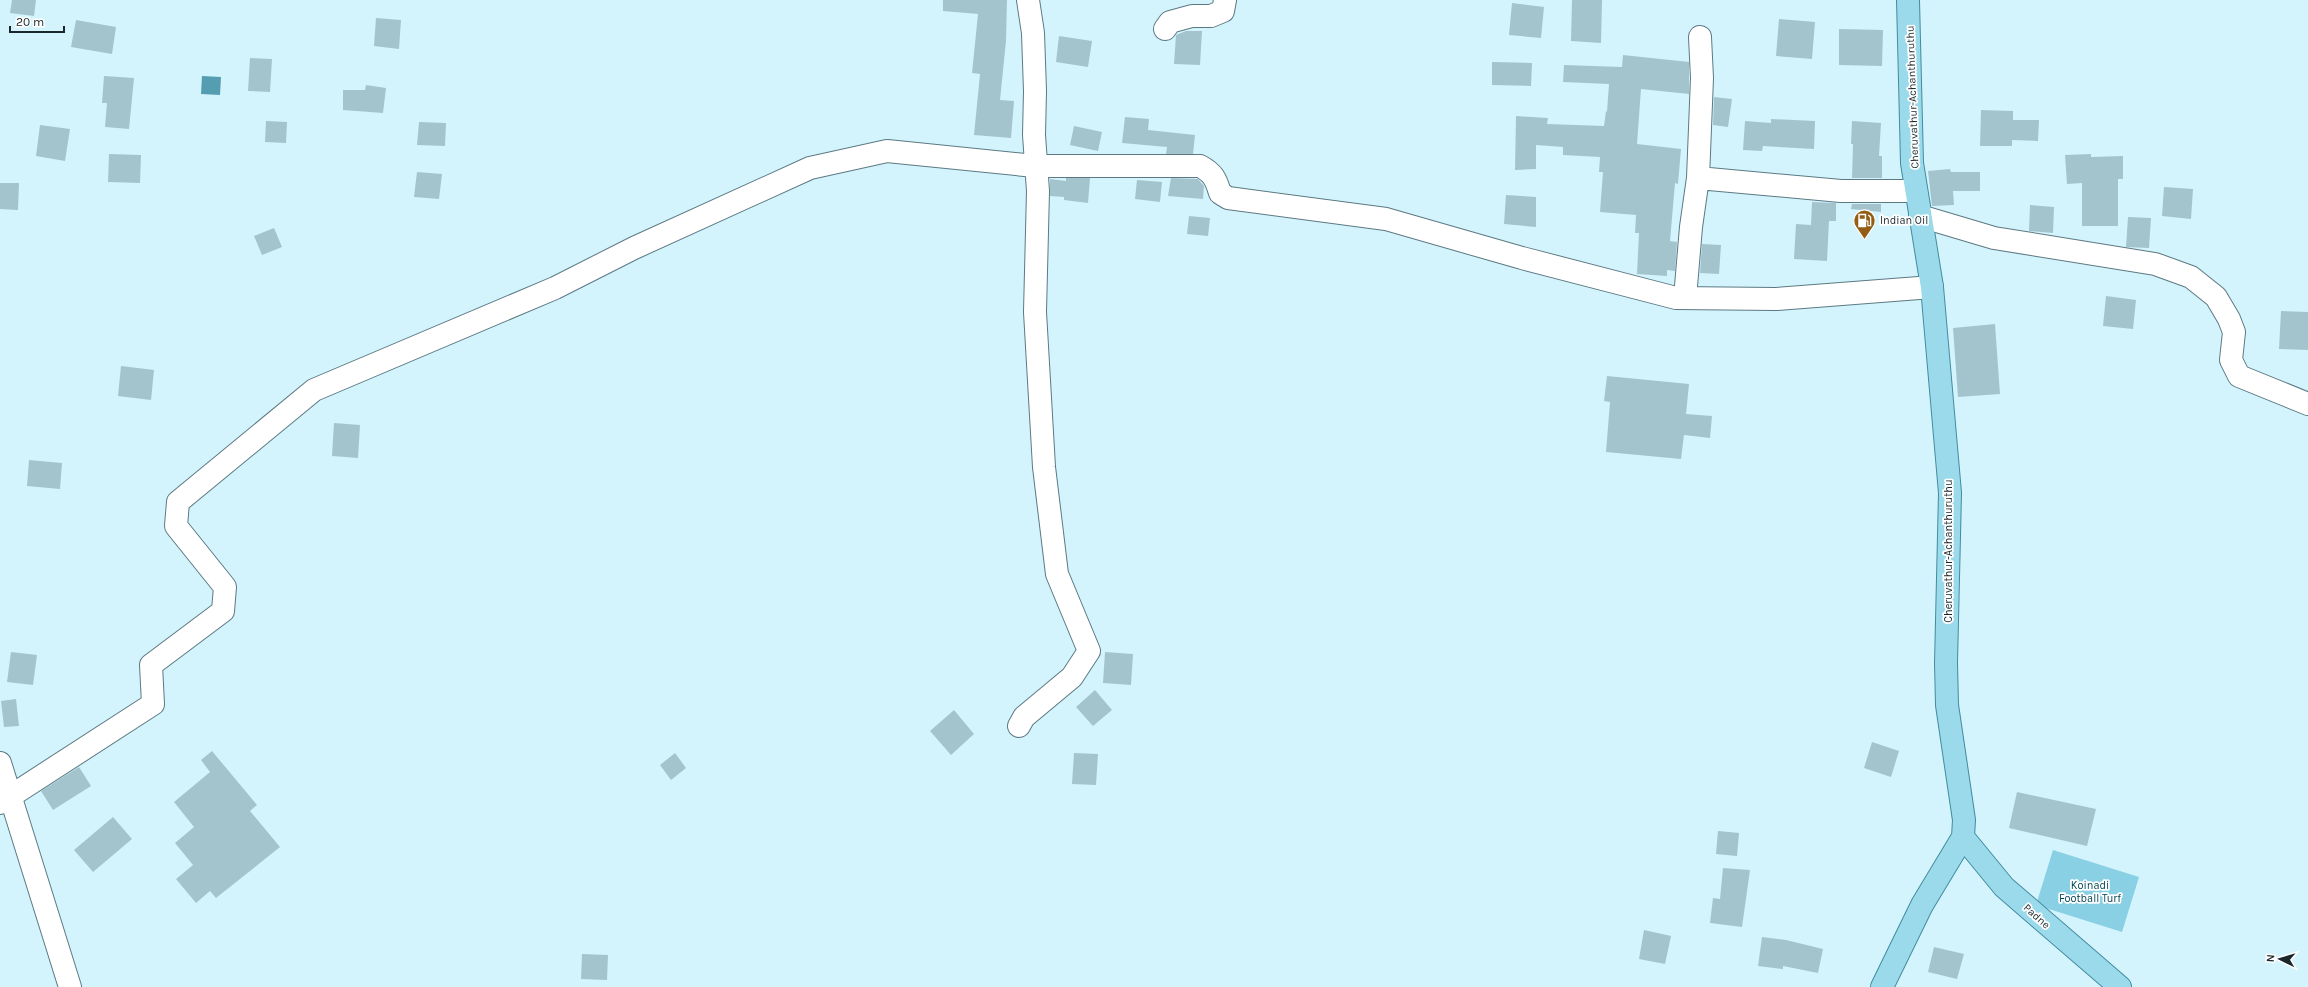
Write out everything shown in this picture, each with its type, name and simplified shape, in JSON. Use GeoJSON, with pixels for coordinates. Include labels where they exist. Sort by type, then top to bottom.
{"type":"FeatureCollection","features":[{"type":"Feature","properties":{"kind":"main road","name":"Cheruvathur-Achanthuruthu"},"geometry":{"type":"LineString","coordinates":[[1882,987],[1922,904],[1962,837],[1964,820],[1947,704],[1946,663],[1950,493],[1932,287],[1916,191],[1910,130],[1908,0]]}},
{"type":"Feature","properties":{"kind":"main road","name":"Padne"},"geometry":{"type":"LineString","coordinates":[[1962,837],[2004,886],[2120,987]]}},
{"type":"Feature","properties":{"kind":"street"},"geometry":{"type":"LineString","coordinates":[[1018,726],[1024,717],[1072,677],[1089,651],[1080,625],[1057,574],[1044,467],[1035,312],[1038,192],[1035,166],[1033,33],[1028,0]]}},
{"type":"Feature","properties":{"kind":"street"},"geometry":{"type":"LineString","coordinates":[[1165,29],[1170,22],[1192,16],[1211,16],[1223,11],[1225,0]]}},
{"type":"Feature","properties":{"kind":"street"},"geometry":{"type":"LineString","coordinates":[[1685,298],[1691,227],[1698,178],[1702,78],[1700,37]]}},
{"type":"Feature","properties":{"kind":"street"},"geometry":{"type":"LineString","coordinates":[[5,800],[153,704],[151,665],[223,611],[225,587],[176,526],[178,502],[314,390],[556,288],[634,248],[810,168],[886,151],[1035,166],[1200,166],[1216,178],[1220,193],[1228,198],[1386,219],[1522,258],[1676,298],[1776,299],[1932,287]]}},
{"type":"Feature","properties":{"kind":"street"},"geometry":{"type":"LineString","coordinates":[[1698,178],[1840,191],[1916,191]]}},
{"type":"Feature","properties":{"kind":"street"},"geometry":{"type":"LineString","coordinates":[[1920,216],[1994,238],[2155,264],[2191,277],[2216,297],[2229,319],[2234,332],[2231,360],[2238,376],[2308,404]]}},
{"type":"Feature","properties":{"kind":"street"},"geometry":{"type":"LineString","coordinates":[[0,763],[5,800],[70,987]]}},
{"type":"Feature","properties":{"kind":"green space","name":"Koinadi Football Turf"},"geometry":{"type":"Polygon","coordinates":[[[2053,850],[2139,877],[2122,932],[2036,905],[2053,850]]]}},
{"type":"Feature","properties":{"kind":"shaded area"},"geometry":{"type":"Polygon","coordinates":[[[202,76],[221,77],[220,95],[201,94],[202,76]]]}},
{"type":"Feature","properties":{"kind":"building"},"geometry":{"type":"Polygon","coordinates":[[[12,0],[36,0],[34,16],[10,13],[12,0]]]}},
{"type":"Feature","properties":{"kind":"building"},"geometry":{"type":"Polygon","coordinates":[[[943,0],[1007,0],[1006,41],[1000,100],[1014,101],[1011,138],[974,135],[980,74],[972,73],[978,14],[943,11],[943,0]]]}},
{"type":"Feature","properties":{"kind":"building"},"geometry":{"type":"Polygon","coordinates":[[[1572,0],[1602,0],[1601,43],[1571,41],[1572,0]]]}},
{"type":"Feature","properties":{"kind":"building"},"geometry":{"type":"Polygon","coordinates":[[[1512,3],[1544,7],[1541,38],[1509,35],[1512,3]]]}},
{"type":"Feature","properties":{"kind":"building"},"geometry":{"type":"Polygon","coordinates":[[[376,18],[401,20],[399,49],[374,46],[376,18]]]}},
{"type":"Feature","properties":{"kind":"building"},"geometry":{"type":"Polygon","coordinates":[[[1779,19],[1815,22],[1812,59],[1776,56],[1779,19]]]}},
{"type":"Feature","properties":{"kind":"building"},"geometry":{"type":"Polygon","coordinates":[[[76,20],[116,27],[112,54],[71,47],[76,20]]]}},
{"type":"Feature","properties":{"kind":"building"},"geometry":{"type":"Polygon","coordinates":[[[1839,29],[1883,30],[1882,66],[1839,65],[1839,29]]]}},
{"type":"Feature","properties":{"kind":"building"},"geometry":{"type":"Polygon","coordinates":[[[1186,31],[1202,31],[1200,65],[1174,64],[1176,35],[1186,31]]]}},
{"type":"Feature","properties":{"kind":"building"},"geometry":{"type":"Polygon","coordinates":[[[1059,36],[1092,41],[1088,67],[1056,62],[1059,36]]]}},
{"type":"Feature","properties":{"kind":"building"},"geometry":{"type":"Polygon","coordinates":[[[1623,55],[1689,62],[1689,94],[1641,89],[1637,144],[1681,149],[1678,184],[1675,183],[1670,241],[1677,242],[1675,271],[1667,270],[1667,276],[1637,274],[1639,233],[1635,233],[1636,215],[1600,212],[1603,172],[1599,172],[1600,157],[1563,155],[1563,147],[1536,145],[1536,169],[1515,170],[1516,116],[1548,118],[1547,124],[1604,126],[1606,111],[1607,112],[1609,84],[1563,82],[1564,65],[1622,67],[1623,55]]]}},
{"type":"Feature","properties":{"kind":"building"},"geometry":{"type":"Polygon","coordinates":[[[250,58],[272,59],[270,92],[248,91],[250,58]]]}},
{"type":"Feature","properties":{"kind":"building"},"geometry":{"type":"Polygon","coordinates":[[[1492,62],[1532,63],[1531,86],[1492,85],[1492,62]]]}},
{"type":"Feature","properties":{"kind":"building"},"geometry":{"type":"Polygon","coordinates":[[[104,76],[134,78],[129,129],[105,127],[107,103],[102,103],[104,76]]]}},
{"type":"Feature","properties":{"kind":"building"},"geometry":{"type":"Polygon","coordinates":[[[366,85],[386,88],[383,113],[343,110],[343,90],[365,90],[366,85]]]}},
{"type":"Feature","properties":{"kind":"building"},"geometry":{"type":"Polygon","coordinates":[[[1714,97],[1732,99],[1728,127],[1713,125],[1714,97]]]}},
{"type":"Feature","properties":{"kind":"building"},"geometry":{"type":"Polygon","coordinates":[[[1981,110],[2013,111],[2013,120],[2039,120],[2038,141],[2012,140],[2012,146],[1980,146],[1981,110]]]}},
{"type":"Feature","properties":{"kind":"building"},"geometry":{"type":"Polygon","coordinates":[[[1125,117],[1149,119],[1148,130],[1195,135],[1193,154],[1166,154],[1167,147],[1122,143],[1125,117]]]}},
{"type":"Feature","properties":{"kind":"building"},"geometry":{"type":"Polygon","coordinates":[[[1771,119],[1815,121],[1814,149],[1763,146],[1762,151],[1743,150],[1745,121],[1771,123],[1771,119]]]}},
{"type":"Feature","properties":{"kind":"building"},"geometry":{"type":"Polygon","coordinates":[[[266,121],[287,122],[286,143],[265,142],[266,121]]]}},
{"type":"Feature","properties":{"kind":"building"},"geometry":{"type":"Polygon","coordinates":[[[1852,121],[1881,123],[1879,156],[1882,156],[1882,178],[1852,178],[1852,121]]]}},
{"type":"Feature","properties":{"kind":"building"},"geometry":{"type":"Polygon","coordinates":[[[419,122],[446,123],[445,146],[417,145],[419,122]]]}},
{"type":"Feature","properties":{"kind":"building"},"geometry":{"type":"Polygon","coordinates":[[[40,125],[70,129],[65,161],[36,156],[40,125]]]}},
{"type":"Feature","properties":{"kind":"building"},"geometry":{"type":"Polygon","coordinates":[[[1074,126],[1102,132],[1098,151],[1070,145],[1074,126]]]}},
{"type":"Feature","properties":{"kind":"building"},"geometry":{"type":"Polygon","coordinates":[[[109,154],[141,155],[140,183],[108,182],[109,154]]]}},
{"type":"Feature","properties":{"kind":"building"},"geometry":{"type":"Polygon","coordinates":[[[2091,154],[2091,157],[2123,156],[2123,179],[2118,179],[2118,226],[2082,226],[2082,183],[2067,184],[2065,155],[2091,154]]]}},
{"type":"Feature","properties":{"kind":"building"},"geometry":{"type":"Polygon","coordinates":[[[1950,169],[1951,172],[1980,172],[1980,191],[1953,191],[1954,205],[1932,206],[1928,171],[1950,169]]]}},
{"type":"Feature","properties":{"kind":"building"},"geometry":{"type":"Polygon","coordinates":[[[417,172],[442,174],[439,199],[414,197],[417,172]]]}},
{"type":"Feature","properties":{"kind":"building"},"geometry":{"type":"Polygon","coordinates":[[[1066,178],[1090,178],[1088,203],[1064,200],[1064,197],[1050,196],[1050,179],[1066,181],[1066,178]]]}},
{"type":"Feature","properties":{"kind":"building"},"geometry":{"type":"Polygon","coordinates":[[[1171,178],[1198,179],[1204,186],[1203,199],[1168,196],[1171,178]]]}},
{"type":"Feature","properties":{"kind":"building"},"geometry":{"type":"Polygon","coordinates":[[[1137,180],[1162,182],[1160,202],[1135,199],[1137,180]]]}},
{"type":"Feature","properties":{"kind":"building"},"geometry":{"type":"Polygon","coordinates":[[[0,183],[19,183],[18,210],[0,209],[0,183]]]}},
{"type":"Feature","properties":{"kind":"building"},"geometry":{"type":"Polygon","coordinates":[[[2164,187],[2193,189],[2191,219],[2162,216],[2164,187]]]}},
{"type":"Feature","properties":{"kind":"building"},"geometry":{"type":"Polygon","coordinates":[[[1506,195],[1536,197],[1536,227],[1504,224],[1506,195]]]}},
{"type":"Feature","properties":{"kind":"building"},"geometry":{"type":"Polygon","coordinates":[[[1812,202],[1836,203],[1836,221],[1829,221],[1827,261],[1794,259],[1796,224],[1811,225],[1812,202]]]}},
{"type":"Feature","properties":{"kind":"building"},"geometry":{"type":"Polygon","coordinates":[[[1852,204],[1881,204],[1881,212],[1851,209],[1852,204]]]}},
{"type":"Feature","properties":{"kind":"building"},"geometry":{"type":"Polygon","coordinates":[[[2030,205],[2054,207],[2053,233],[2029,231],[2030,205]]]}},
{"type":"Feature","properties":{"kind":"building"},"geometry":{"type":"Polygon","coordinates":[[[1189,216],[1210,218],[1208,236],[1187,234],[1189,216]]]}},
{"type":"Feature","properties":{"kind":"building"},"geometry":{"type":"Polygon","coordinates":[[[2128,217],[2151,218],[2149,248],[2126,247],[2128,217]]]}},
{"type":"Feature","properties":{"kind":"building"},"geometry":{"type":"Polygon","coordinates":[[[274,228],[282,247],[262,255],[254,236],[274,228]]]}},
{"type":"Feature","properties":{"kind":"building"},"geometry":{"type":"Polygon","coordinates":[[[1702,244],[1721,245],[1719,274],[1700,273],[1702,244]]]}},
{"type":"Feature","properties":{"kind":"building"},"geometry":{"type":"Polygon","coordinates":[[[2106,296],[2136,300],[2133,329],[2103,326],[2106,296]]]}},
{"type":"Feature","properties":{"kind":"building"},"geometry":{"type":"Polygon","coordinates":[[[2281,311],[2308,312],[2308,350],[2279,349],[2281,311]]]}},
{"type":"Feature","properties":{"kind":"building"},"geometry":{"type":"Polygon","coordinates":[[[1995,324],[2000,394],[1958,397],[1953,328],[1995,324]]]}},
{"type":"Feature","properties":{"kind":"building"},"geometry":{"type":"Polygon","coordinates":[[[121,366],[154,370],[151,400],[118,396],[121,366]]]}},
{"type":"Feature","properties":{"kind":"building"},"geometry":{"type":"Polygon","coordinates":[[[1607,376],[1689,384],[1686,414],[1712,416],[1710,438],[1684,435],[1681,459],[1606,452],[1610,402],[1604,401],[1607,376]]]}},
{"type":"Feature","properties":{"kind":"building"},"geometry":{"type":"Polygon","coordinates":[[[334,423],[360,425],[358,458],[332,456],[334,423]]]}},
{"type":"Feature","properties":{"kind":"building"},"geometry":{"type":"Polygon","coordinates":[[[29,460],[62,463],[60,489],[27,486],[29,460]]]}},
{"type":"Feature","properties":{"kind":"building"},"geometry":{"type":"Polygon","coordinates":[[[11,652],[37,655],[33,685],[7,682],[11,652]]]}},
{"type":"Feature","properties":{"kind":"building"},"geometry":{"type":"Polygon","coordinates":[[[1105,652],[1133,654],[1131,685],[1103,683],[1105,652]]]}},
{"type":"Feature","properties":{"kind":"building"},"geometry":{"type":"Polygon","coordinates":[[[1095,690],[1112,710],[1093,726],[1076,707],[1095,690]]]}},
{"type":"Feature","properties":{"kind":"building"},"geometry":{"type":"Polygon","coordinates":[[[16,699],[19,726],[4,727],[1,701],[16,699]]]}},
{"type":"Feature","properties":{"kind":"building"},"geometry":{"type":"Polygon","coordinates":[[[954,710],[974,734],[951,755],[930,731],[954,710]]]}},
{"type":"Feature","properties":{"kind":"building"},"geometry":{"type":"Polygon","coordinates":[[[1872,742],[1899,751],[1891,777],[1864,768],[1872,742]]]}},
{"type":"Feature","properties":{"kind":"building"},"geometry":{"type":"Polygon","coordinates":[[[212,751],[257,805],[250,811],[280,847],[216,898],[210,891],[196,903],[176,879],[193,865],[175,843],[194,827],[174,802],[210,772],[201,760],[212,751]]]}},
{"type":"Feature","properties":{"kind":"building"},"geometry":{"type":"Polygon","coordinates":[[[675,753],[686,768],[671,780],[660,765],[675,753]]]}},
{"type":"Feature","properties":{"kind":"building"},"geometry":{"type":"Polygon","coordinates":[[[1074,753],[1098,754],[1096,785],[1072,784],[1074,753]]]}},
{"type":"Feature","properties":{"kind":"building"},"geometry":{"type":"Polygon","coordinates":[[[79,767],[91,786],[53,810],[41,791],[79,767]]]}},
{"type":"Feature","properties":{"kind":"building"},"geometry":{"type":"Polygon","coordinates":[[[2017,792],[2096,809],[2087,846],[2009,828],[2017,792]]]}},
{"type":"Feature","properties":{"kind":"building"},"geometry":{"type":"Polygon","coordinates":[[[113,817],[132,839],[93,872],[74,850],[113,817]]]}},
{"type":"Feature","properties":{"kind":"building"},"geometry":{"type":"Polygon","coordinates":[[[1718,831],[1739,833],[1737,856],[1716,854],[1718,831]]]}},
{"type":"Feature","properties":{"kind":"building"},"geometry":{"type":"Polygon","coordinates":[[[1723,868],[1750,870],[1742,927],[1710,923],[1713,898],[1720,899],[1723,868]]]}},
{"type":"Feature","properties":{"kind":"building"},"geometry":{"type":"Polygon","coordinates":[[[1644,930],[1671,936],[1665,964],[1639,959],[1644,930]]]}},
{"type":"Feature","properties":{"kind":"building"},"geometry":{"type":"Polygon","coordinates":[[[1762,937],[1786,940],[1823,949],[1818,973],[1783,966],[1783,969],[1758,966],[1762,937]]]}},
{"type":"Feature","properties":{"kind":"building"},"geometry":{"type":"Polygon","coordinates":[[[1934,947],[1964,954],[1957,979],[1928,972],[1934,947]]]}},
{"type":"Feature","properties":{"kind":"building"},"geometry":{"type":"Polygon","coordinates":[[[582,954],[608,955],[607,980],[581,979],[582,954]]]}},
{"type":"Feature","properties":{"kind":"place","name":"Indian Oil"},"geometry":{"type":"Point","coordinates":[1865,240]}}]}
